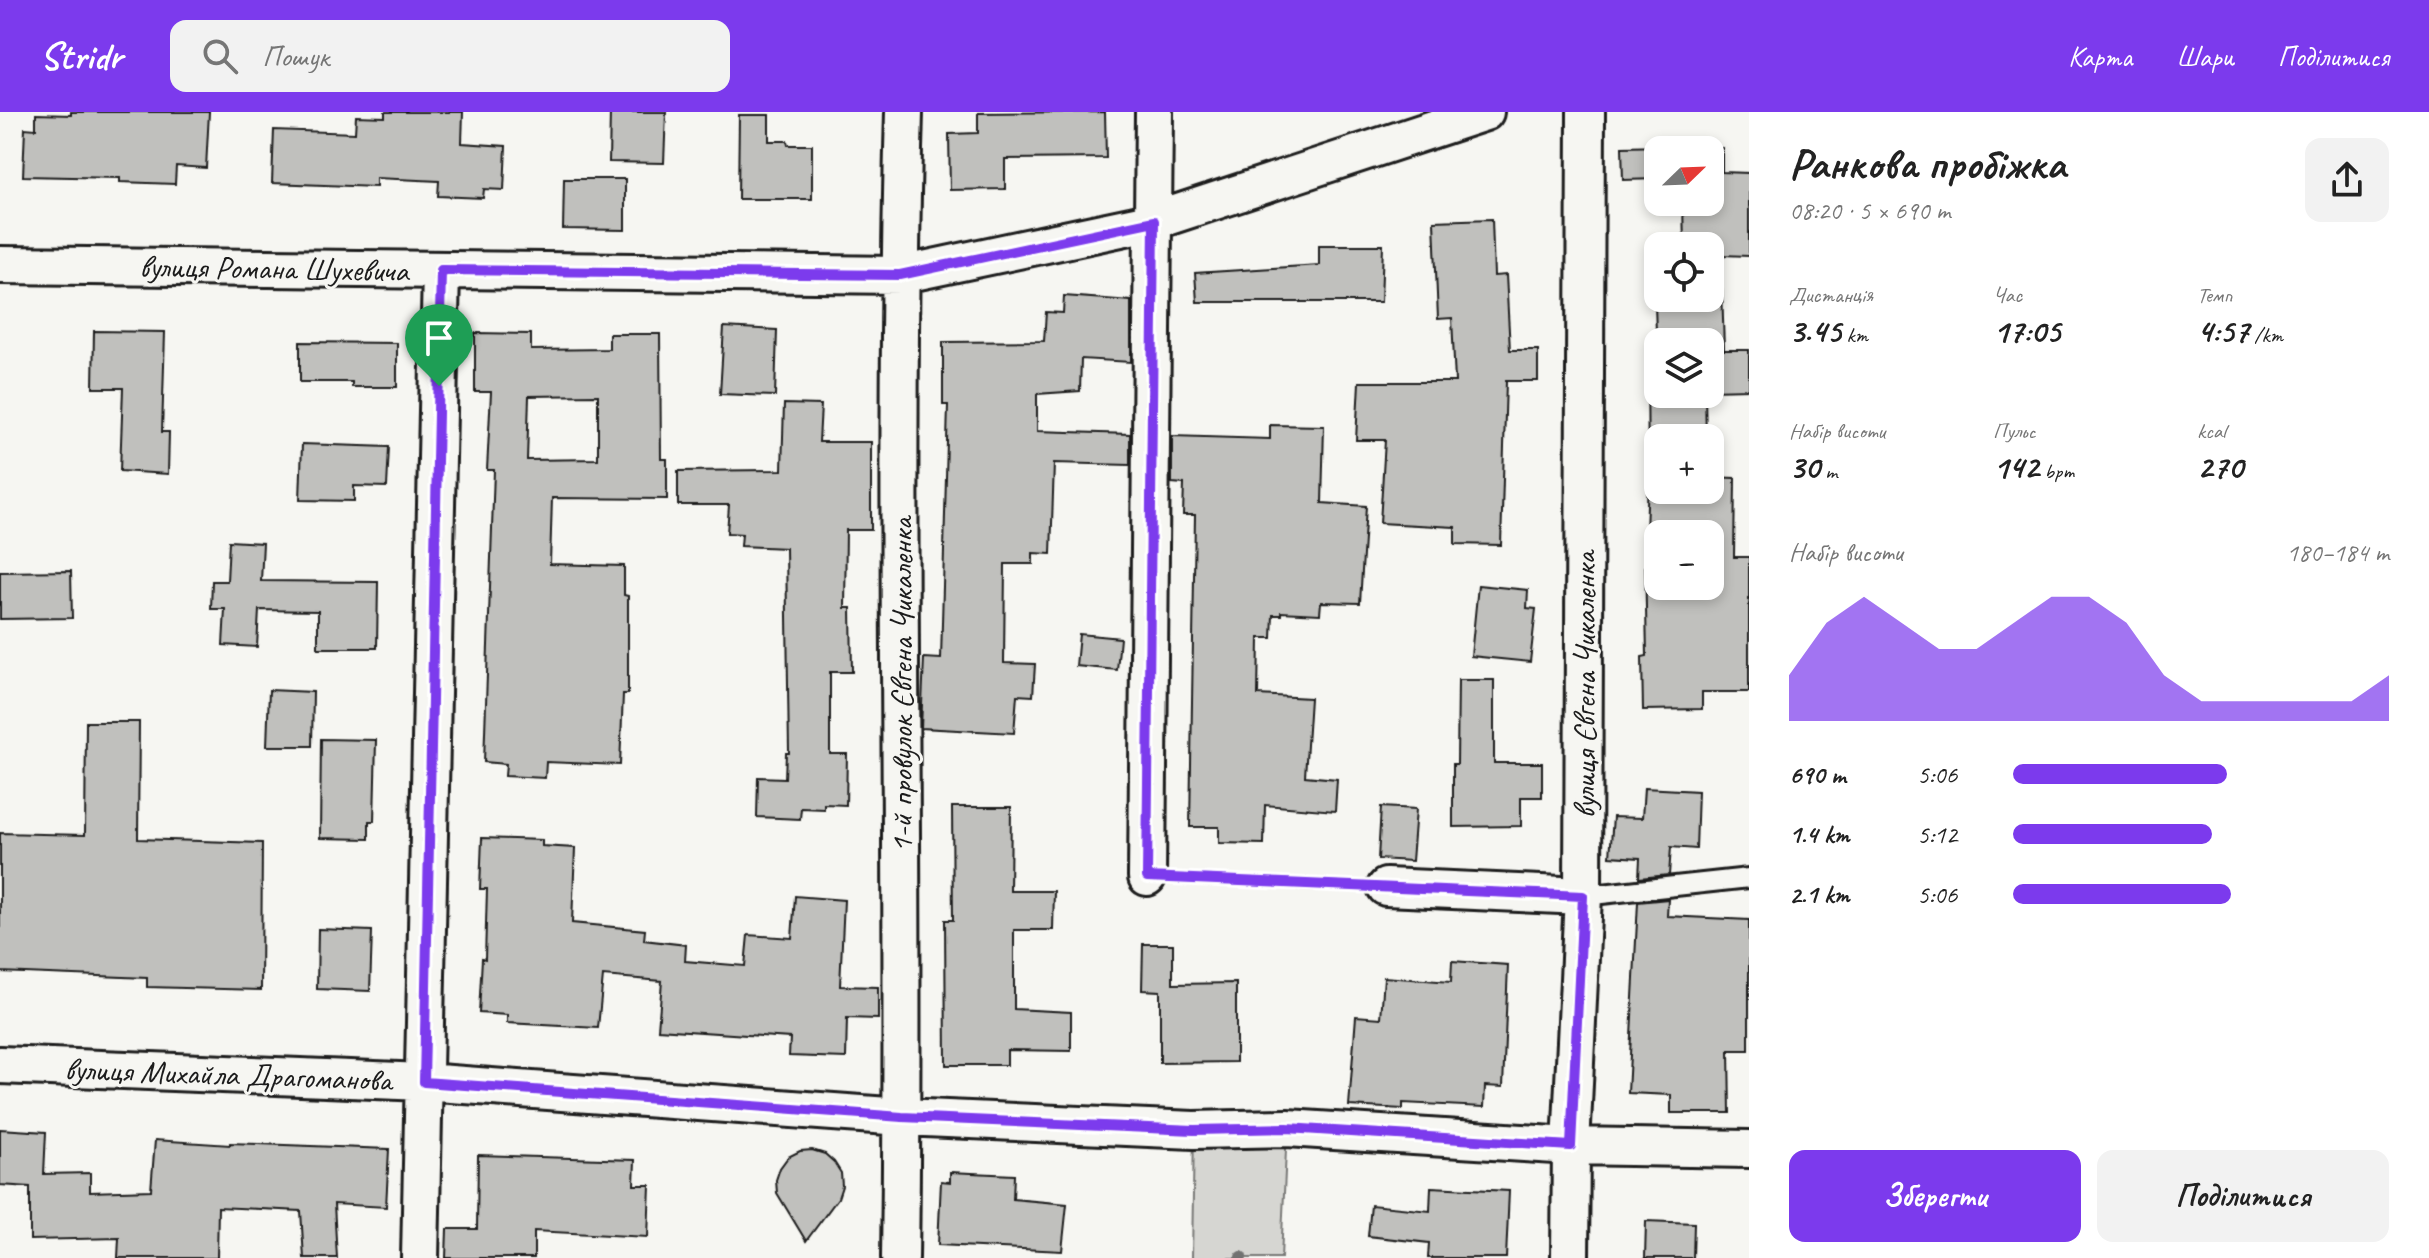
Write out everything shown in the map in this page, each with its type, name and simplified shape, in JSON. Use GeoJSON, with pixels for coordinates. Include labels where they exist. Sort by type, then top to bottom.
{"type":"FeatureCollection","features":[{"type":"Feature","properties":{"kind":"street","name":"1-й провулок Євгена Чикаленка"},"geometry":{"type":"LineString","coordinates":[[900,1258],[900,275],[904,112]]}},
{"type":"Feature","properties":{"kind":"street"},"geometry":{"type":"LineString","coordinates":[[1147,877],[1154,112]]}},
{"type":"Feature","properties":{"kind":"street","name":"вулиця Романа Шухевича"},"geometry":{"type":"LineString","coordinates":[[0,265],[900,275],[1154,221],[1485,112]]}},
{"type":"Feature","properties":{"kind":"street","name":"вулиця Євгена Чикаленка"},"geometry":{"type":"LineString","coordinates":[[1570,1258],[1571,1146],[1583,896],[1586,112]]}},
{"type":"Feature","properties":{"kind":"street"},"geometry":{"type":"LineString","coordinates":[[420,1258],[441,270]]}},
{"type":"Feature","properties":{"kind":"street"},"geometry":{"type":"LineString","coordinates":[[1386,887],[1583,896]]}},
{"type":"Feature","properties":{"kind":"street","name":"вулиця Михайла Драгоманова"},"geometry":{"type":"LineString","coordinates":[[0,1065],[424,1082],[902,1117],[1194,1130],[1287,1128],[1571,1146],[1749,1149]]}},
{"type":"Feature","properties":{"kind":"lane"},"geometry":{"type":"LineString","coordinates":[[1583,896],[1749,878]]}},
{"type":"Feature","properties":{"kind":"path"},"geometry":{"type":"LineString","coordinates":[[1147,877],[1386,887]]}},
{"type":"Feature","properties":{"kind":"shaded area"},"geometry":{"type":"Polygon","coordinates":[[[1287,1128],[1281,1258],[1192,1258],[1194,1130],[1287,1128]]]}},
{"type":"Feature","properties":{"kind":"building"},"geometry":{"type":"Polygon","coordinates":[[[71,112],[209,112],[206,168],[176,166],[175,184],[120,182],[120,178],[23,176],[25,128],[36,129],[36,114],[71,115],[71,112]]]}},
{"type":"Feature","properties":{"kind":"building"},"geometry":{"type":"Polygon","coordinates":[[[385,112],[463,112],[462,143],[506,146],[504,190],[484,189],[483,198],[438,196],[439,181],[376,178],[376,187],[272,183],[274,130],[355,133],[356,116],[385,117],[385,112]]]}},
{"type":"Feature","properties":{"kind":"building"},"geometry":{"type":"Polygon","coordinates":[[[610,112],[666,112],[664,163],[609,162],[610,112]]]}},
{"type":"Feature","properties":{"kind":"building"},"geometry":{"type":"Polygon","coordinates":[[[1105,112],[1106,158],[1005,159],[1005,189],[950,190],[949,134],[978,133],[978,113],[1105,112]]]}},
{"type":"Feature","properties":{"kind":"building"},"geometry":{"type":"Polygon","coordinates":[[[739,115],[769,115],[769,141],[812,145],[812,199],[738,199],[739,115]]]}},
{"type":"Feature","properties":{"kind":"building"},"geometry":{"type":"Polygon","coordinates":[[[1644,146],[1644,179],[1623,180],[1622,147],[1644,146]]]}},
{"type":"Feature","properties":{"kind":"building"},"geometry":{"type":"Polygon","coordinates":[[[1724,172],[1749,173],[1749,256],[1724,255],[1724,232],[1684,232],[1683,216],[1724,216],[1724,172]]]}},
{"type":"Feature","properties":{"kind":"building"},"geometry":{"type":"Polygon","coordinates":[[[564,179],[625,179],[625,230],[563,229],[564,179]]]}},
{"type":"Feature","properties":{"kind":"building"},"geometry":{"type":"Polygon","coordinates":[[[1492,219],[1494,276],[1506,275],[1510,350],[1538,350],[1538,381],[1506,381],[1501,545],[1455,544],[1455,527],[1380,523],[1385,440],[1356,440],[1359,382],[1455,382],[1452,318],[1438,319],[1434,221],[1492,219]]]}},
{"type":"Feature","properties":{"kind":"building"},"geometry":{"type":"Polygon","coordinates":[[[1319,245],[1383,245],[1381,302],[1197,302],[1195,273],[1319,265],[1319,245]]]}},
{"type":"Feature","properties":{"kind":"building"},"geometry":{"type":"Polygon","coordinates":[[[1064,296],[1131,301],[1131,362],[1081,359],[1080,391],[1037,394],[1037,431],[1130,434],[1130,465],[1054,463],[1051,554],[1033,553],[1033,564],[1005,564],[1004,663],[1035,664],[1033,696],[1017,695],[1014,733],[921,728],[924,658],[941,659],[948,405],[943,405],[943,342],[1044,341],[1046,312],[1063,313],[1064,296]]]}},
{"type":"Feature","properties":{"kind":"building"},"geometry":{"type":"Polygon","coordinates":[[[1655,312],[1723,312],[1723,328],[1656,328],[1655,312]]]}},
{"type":"Feature","properties":{"kind":"building"},"geometry":{"type":"Polygon","coordinates":[[[724,327],[777,330],[775,396],[720,394],[724,327]]]}},
{"type":"Feature","properties":{"kind":"building"},"geometry":{"type":"Polygon","coordinates":[[[94,331],[165,332],[162,432],[169,432],[168,474],[120,471],[123,388],[93,388],[94,331]]]}},
{"type":"Feature","properties":{"kind":"building"},"geometry":{"type":"Polygon","coordinates":[[[475,333],[531,334],[531,350],[609,349],[609,334],[660,334],[661,459],[667,459],[667,499],[552,498],[550,564],[624,566],[624,595],[628,596],[628,694],[623,694],[620,765],[546,762],[545,778],[505,776],[506,764],[484,762],[494,470],[487,470],[491,392],[475,392],[475,333]],[[598,395],[529,396],[527,460],[598,459],[598,395]]]}},
{"type":"Feature","properties":{"kind":"building"},"geometry":{"type":"Polygon","coordinates":[[[300,342],[397,343],[397,387],[352,387],[352,382],[300,382],[300,342]]]}},
{"type":"Feature","properties":{"kind":"building"},"geometry":{"type":"Polygon","coordinates":[[[1724,350],[1749,350],[1749,389],[1724,390],[1724,350]]]}},
{"type":"Feature","properties":{"kind":"building"},"geometry":{"type":"Polygon","coordinates":[[[784,404],[821,405],[819,442],[871,442],[871,530],[846,530],[845,608],[851,608],[852,672],[830,672],[830,754],[847,754],[846,805],[824,804],[824,809],[801,808],[800,819],[757,817],[758,777],[785,778],[786,753],[789,753],[786,548],[741,546],[742,534],[727,533],[729,505],[678,505],[678,471],[782,470],[784,404]]]}},
{"type":"Feature","properties":{"kind":"building"},"geometry":{"type":"Polygon","coordinates":[[[1647,408],[1705,408],[1706,424],[1648,424],[1647,408]]]}},
{"type":"Feature","properties":{"kind":"building"},"geometry":{"type":"Polygon","coordinates":[[[1270,425],[1324,426],[1322,503],[1366,506],[1360,603],[1321,602],[1320,614],[1281,612],[1281,615],[1273,615],[1272,638],[1259,638],[1258,695],[1310,698],[1305,776],[1337,779],[1335,811],[1265,805],[1264,844],[1219,843],[1219,827],[1190,827],[1195,515],[1183,515],[1184,484],[1172,483],[1172,436],[1270,439],[1270,425]]]}},
{"type":"Feature","properties":{"kind":"building"},"geometry":{"type":"Polygon","coordinates":[[[302,444],[389,447],[387,487],[354,486],[354,501],[300,500],[302,444]]]}},
{"type":"Feature","properties":{"kind":"building"},"geometry":{"type":"Polygon","coordinates":[[[1724,478],[1735,478],[1734,557],[1749,557],[1749,692],[1702,692],[1702,709],[1643,710],[1642,657],[1647,656],[1646,600],[1724,600],[1724,520],[1646,520],[1647,504],[1724,504],[1724,478]]]}},
{"type":"Feature","properties":{"kind":"building"},"geometry":{"type":"Polygon","coordinates":[[[229,541],[263,543],[261,581],[378,582],[377,648],[318,648],[318,611],[259,610],[257,647],[223,645],[225,609],[211,609],[212,581],[227,581],[229,541]]]}},
{"type":"Feature","properties":{"kind":"building"},"geometry":{"type":"Polygon","coordinates":[[[71,571],[72,618],[0,619],[0,572],[71,571]]]}},
{"type":"Feature","properties":{"kind":"building"},"geometry":{"type":"Polygon","coordinates":[[[1478,585],[1528,590],[1527,608],[1536,609],[1530,662],[1471,656],[1478,585]]]}},
{"type":"Feature","properties":{"kind":"building"},"geometry":{"type":"Polygon","coordinates":[[[1079,634],[1120,638],[1117,670],[1076,666],[1079,634]]]}},
{"type":"Feature","properties":{"kind":"building"},"geometry":{"type":"Polygon","coordinates":[[[1458,680],[1494,680],[1494,763],[1542,763],[1542,797],[1521,797],[1521,826],[1453,827],[1458,680]]]}},
{"type":"Feature","properties":{"kind":"building"},"geometry":{"type":"Polygon","coordinates":[[[269,690],[313,692],[312,746],[267,746],[269,690]]]}},
{"type":"Feature","properties":{"kind":"building"},"geometry":{"type":"Polygon","coordinates":[[[86,722],[139,722],[138,839],[262,843],[261,990],[147,987],[147,978],[0,972],[0,833],[85,835],[86,722]]]}},
{"type":"Feature","properties":{"kind":"building"},"geometry":{"type":"Polygon","coordinates":[[[321,739],[376,740],[374,821],[369,821],[369,839],[320,838],[321,739]]]}},
{"type":"Feature","properties":{"kind":"building"},"geometry":{"type":"Polygon","coordinates":[[[1644,788],[1698,791],[1696,849],[1671,847],[1669,875],[1639,878],[1640,858],[1610,856],[1613,817],[1642,818],[1644,788]]]}},
{"type":"Feature","properties":{"kind":"building"},"geometry":{"type":"Polygon","coordinates":[[[952,807],[1011,807],[1010,891],[1054,891],[1053,930],[1014,930],[1014,1009],[1071,1012],[1071,1051],[1007,1050],[1007,1065],[946,1065],[945,920],[953,920],[952,807]]]}},
{"type":"Feature","properties":{"kind":"building"},"geometry":{"type":"Polygon","coordinates":[[[1381,807],[1416,809],[1412,861],[1378,859],[1381,807]]]}},
{"type":"Feature","properties":{"kind":"building"},"geometry":{"type":"Polygon","coordinates":[[[482,838],[542,840],[542,846],[575,848],[572,923],[645,930],[644,940],[686,945],[685,961],[745,966],[748,935],[792,938],[795,896],[844,900],[840,986],[878,987],[878,1019],[847,1018],[846,1058],[789,1056],[790,1038],[658,1029],[662,981],[603,976],[598,1028],[507,1023],[507,1015],[479,1013],[482,958],[485,959],[487,889],[480,889],[482,838]]]}},
{"type":"Feature","properties":{"kind":"building"},"geometry":{"type":"Polygon","coordinates":[[[1668,899],[1667,916],[1749,920],[1749,1050],[1729,1050],[1730,1113],[1671,1113],[1671,1095],[1628,1093],[1638,902],[1668,899]]]}},
{"type":"Feature","properties":{"kind":"building"},"geometry":{"type":"Polygon","coordinates":[[[318,929],[372,931],[370,991],[317,989],[318,929]]]}},
{"type":"Feature","properties":{"kind":"building"},"geometry":{"type":"Polygon","coordinates":[[[1143,944],[1173,944],[1173,984],[1236,983],[1236,1062],[1160,1063],[1160,991],[1142,990],[1143,944]]]}},
{"type":"Feature","properties":{"kind":"building"},"geometry":{"type":"Polygon","coordinates":[[[1452,961],[1508,965],[1503,1087],[1485,1086],[1484,1107],[1403,1103],[1403,1109],[1349,1106],[1356,1016],[1381,1018],[1384,977],[1451,982],[1452,961]]]}},
{"type":"Feature","properties":{"kind":"building"},"geometry":{"type":"Polygon","coordinates":[[[0,1129],[46,1132],[44,1174],[90,1173],[90,1192],[151,1190],[155,1140],[389,1149],[386,1207],[334,1204],[337,1258],[304,1258],[301,1211],[218,1207],[217,1258],[118,1258],[119,1238],[30,1240],[30,1187],[0,1185],[0,1129]]]}},
{"type":"Feature","properties":{"kind":"building"},"geometry":{"type":"Polygon","coordinates":[[[812,1150],[825,1154],[834,1162],[841,1173],[842,1186],[838,1198],[806,1241],[777,1193],[776,1180],[788,1157],[812,1150]]]}},
{"type":"Feature","properties":{"kind":"building"},"geometry":{"type":"Polygon","coordinates":[[[478,1155],[635,1160],[634,1185],[650,1185],[648,1237],[534,1231],[534,1258],[446,1258],[447,1229],[477,1229],[478,1155]]]}},
{"type":"Feature","properties":{"kind":"building"},"geometry":{"type":"Polygon","coordinates":[[[950,1172],[1014,1175],[1013,1199],[1067,1204],[1062,1251],[938,1245],[941,1181],[950,1182],[950,1172]]]}},
{"type":"Feature","properties":{"kind":"building"},"geometry":{"type":"Polygon","coordinates":[[[1431,1187],[1509,1191],[1506,1258],[1428,1258],[1429,1243],[1368,1236],[1371,1205],[1430,1211],[1431,1187]]]}},
{"type":"Feature","properties":{"kind":"building"},"geometry":{"type":"Polygon","coordinates":[[[1646,1221],[1694,1223],[1693,1258],[1645,1258],[1646,1221]]]}},
{"type":"Feature","properties":{"kind":"route"},"geometry":{"type":"LineString","coordinates":[[1154,221],[1147,877],[1583,896],[1571,1146],[1287,1128],[1194,1130],[902,1117],[424,1082],[439,386],[441,270],[900,275],[1154,221]]}}]}
